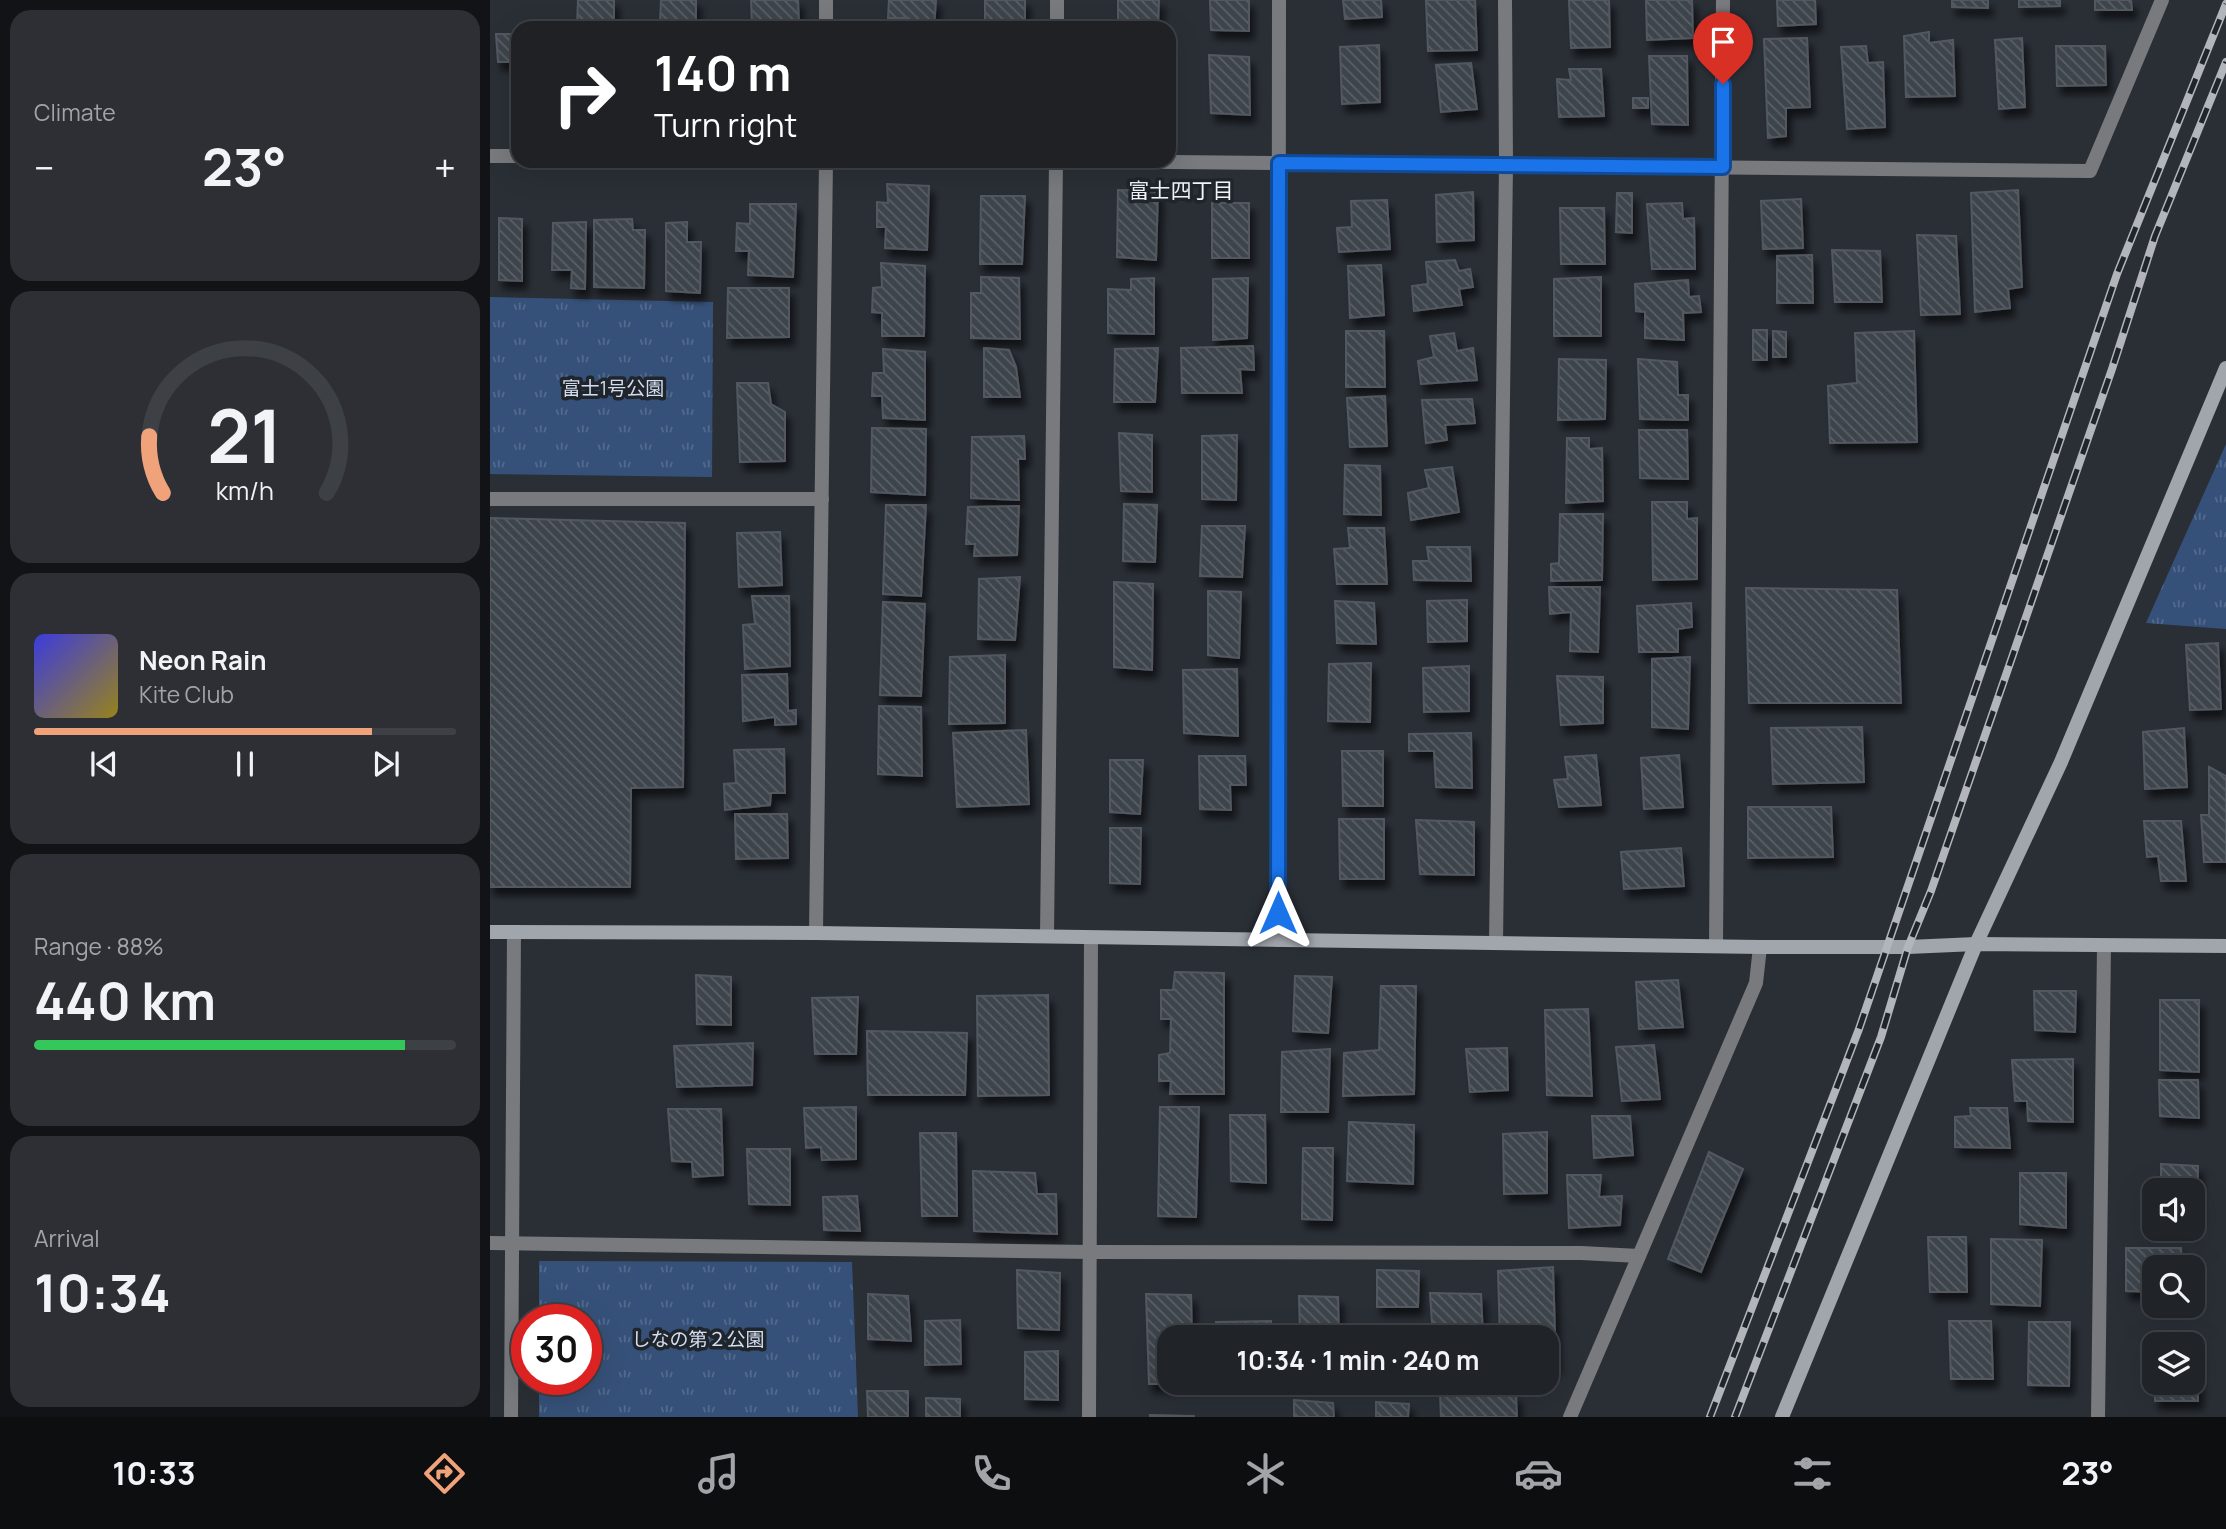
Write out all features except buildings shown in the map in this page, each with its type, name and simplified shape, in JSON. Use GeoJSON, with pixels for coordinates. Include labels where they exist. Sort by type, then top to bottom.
{"type":"FeatureCollection","features":[{"type":"Feature","properties":{"kind":"street"},"geometry":{"type":"LineString","coordinates":[[826,0],[826,21]]}},
{"type":"Feature","properties":{"kind":"street"},"geometry":{"type":"LineString","coordinates":[[1057,0],[1057,21]]}},
{"type":"Feature","properties":{"kind":"street"},"geometry":{"type":"LineString","coordinates":[[1278,940],[1279,0]]}},
{"type":"Feature","properties":{"kind":"street"},"geometry":{"type":"LineString","coordinates":[[1496,943],[1506,165],[1505,0]]}},
{"type":"Feature","properties":{"kind":"street"},"geometry":{"type":"LineString","coordinates":[[1716,946],[1723,0]]}},
{"type":"Feature","properties":{"kind":"street"},"geometry":{"type":"LineString","coordinates":[[1176,162],[2090,170],[2162,0]]}},
{"type":"Feature","properties":{"kind":"street"},"geometry":{"type":"LineString","coordinates":[[490,156],[511,156]]}},
{"type":"Feature","properties":{"kind":"street"},"geometry":{"type":"LineString","coordinates":[[816,933],[826,168]]}},
{"type":"Feature","properties":{"kind":"street"},"geometry":{"type":"LineString","coordinates":[[1047,936],[1056,168]]}},
{"type":"Feature","properties":{"kind":"street"},"geometry":{"type":"LineString","coordinates":[[1782,1417],[1976,944],[2061,762],[2226,368]]}},
{"type":"Feature","properties":{"kind":"street"},"geometry":{"type":"LineString","coordinates":[[490,499],[822,499]]}},
{"type":"Feature","properties":{"kind":"street"},"geometry":{"type":"LineString","coordinates":[[490,932],[816,933],[1760,947],[1976,944],[2226,946]]}},
{"type":"Feature","properties":{"kind":"street"},"geometry":{"type":"LineString","coordinates":[[511,1417],[514,932]]}},
{"type":"Feature","properties":{"kind":"street"},"geometry":{"type":"LineString","coordinates":[[1089,1417],[1091,938]]}},
{"type":"Feature","properties":{"kind":"street"},"geometry":{"type":"LineString","coordinates":[[2098,1417],[2104,946]]}},
{"type":"Feature","properties":{"kind":"street"},"geometry":{"type":"LineString","coordinates":[[1570,1417],[1756,983],[1760,947]]}},
{"type":"Feature","properties":{"kind":"street"},"geometry":{"type":"LineString","coordinates":[[490,1243],[1091,1252],[1581,1252],[1639,1255]]}},
{"type":"Feature","properties":{"kind":"green space","name":"富士1号公園"},"geometry":{"type":"Polygon","coordinates":[[[490,297],[713,302],[712,477],[490,474],[490,297]]]}},
{"type":"Feature","properties":{"kind":"green space"},"geometry":{"type":"Polygon","coordinates":[[[2226,444],[2226,629],[2146,623],[2226,444]]]}},
{"type":"Feature","properties":{"kind":"green space","name":"しなの第２公園"},"geometry":{"type":"Polygon","coordinates":[[[539,1261],[852,1262],[858,1417],[539,1417],[539,1395],[602,1395],[602,1304],[539,1304],[539,1261]]]}},
{"type":"Feature","properties":{"kind":"railway"},"geometry":{"type":"LineString","coordinates":[[1710,1417],[1859,1029],[2117,274],[2226,4]]}},
{"type":"Feature","properties":{"kind":"railway"},"geometry":{"type":"LineString","coordinates":[[1735,1417],[1881,1037],[1908,947],[1931,891],[2112,369],[2155,236],[2226,62]]}},
{"type":"Feature","properties":{"kind":"district","name":"富士四丁目"},"geometry":{"type":"Point","coordinates":[1181,191]}},
{"type":"Feature","properties":{"kind":"route"},"geometry":{"type":"LineString","coordinates":[[1278,913],[1279,163],[1723,167],[1723,84]]}}]}
